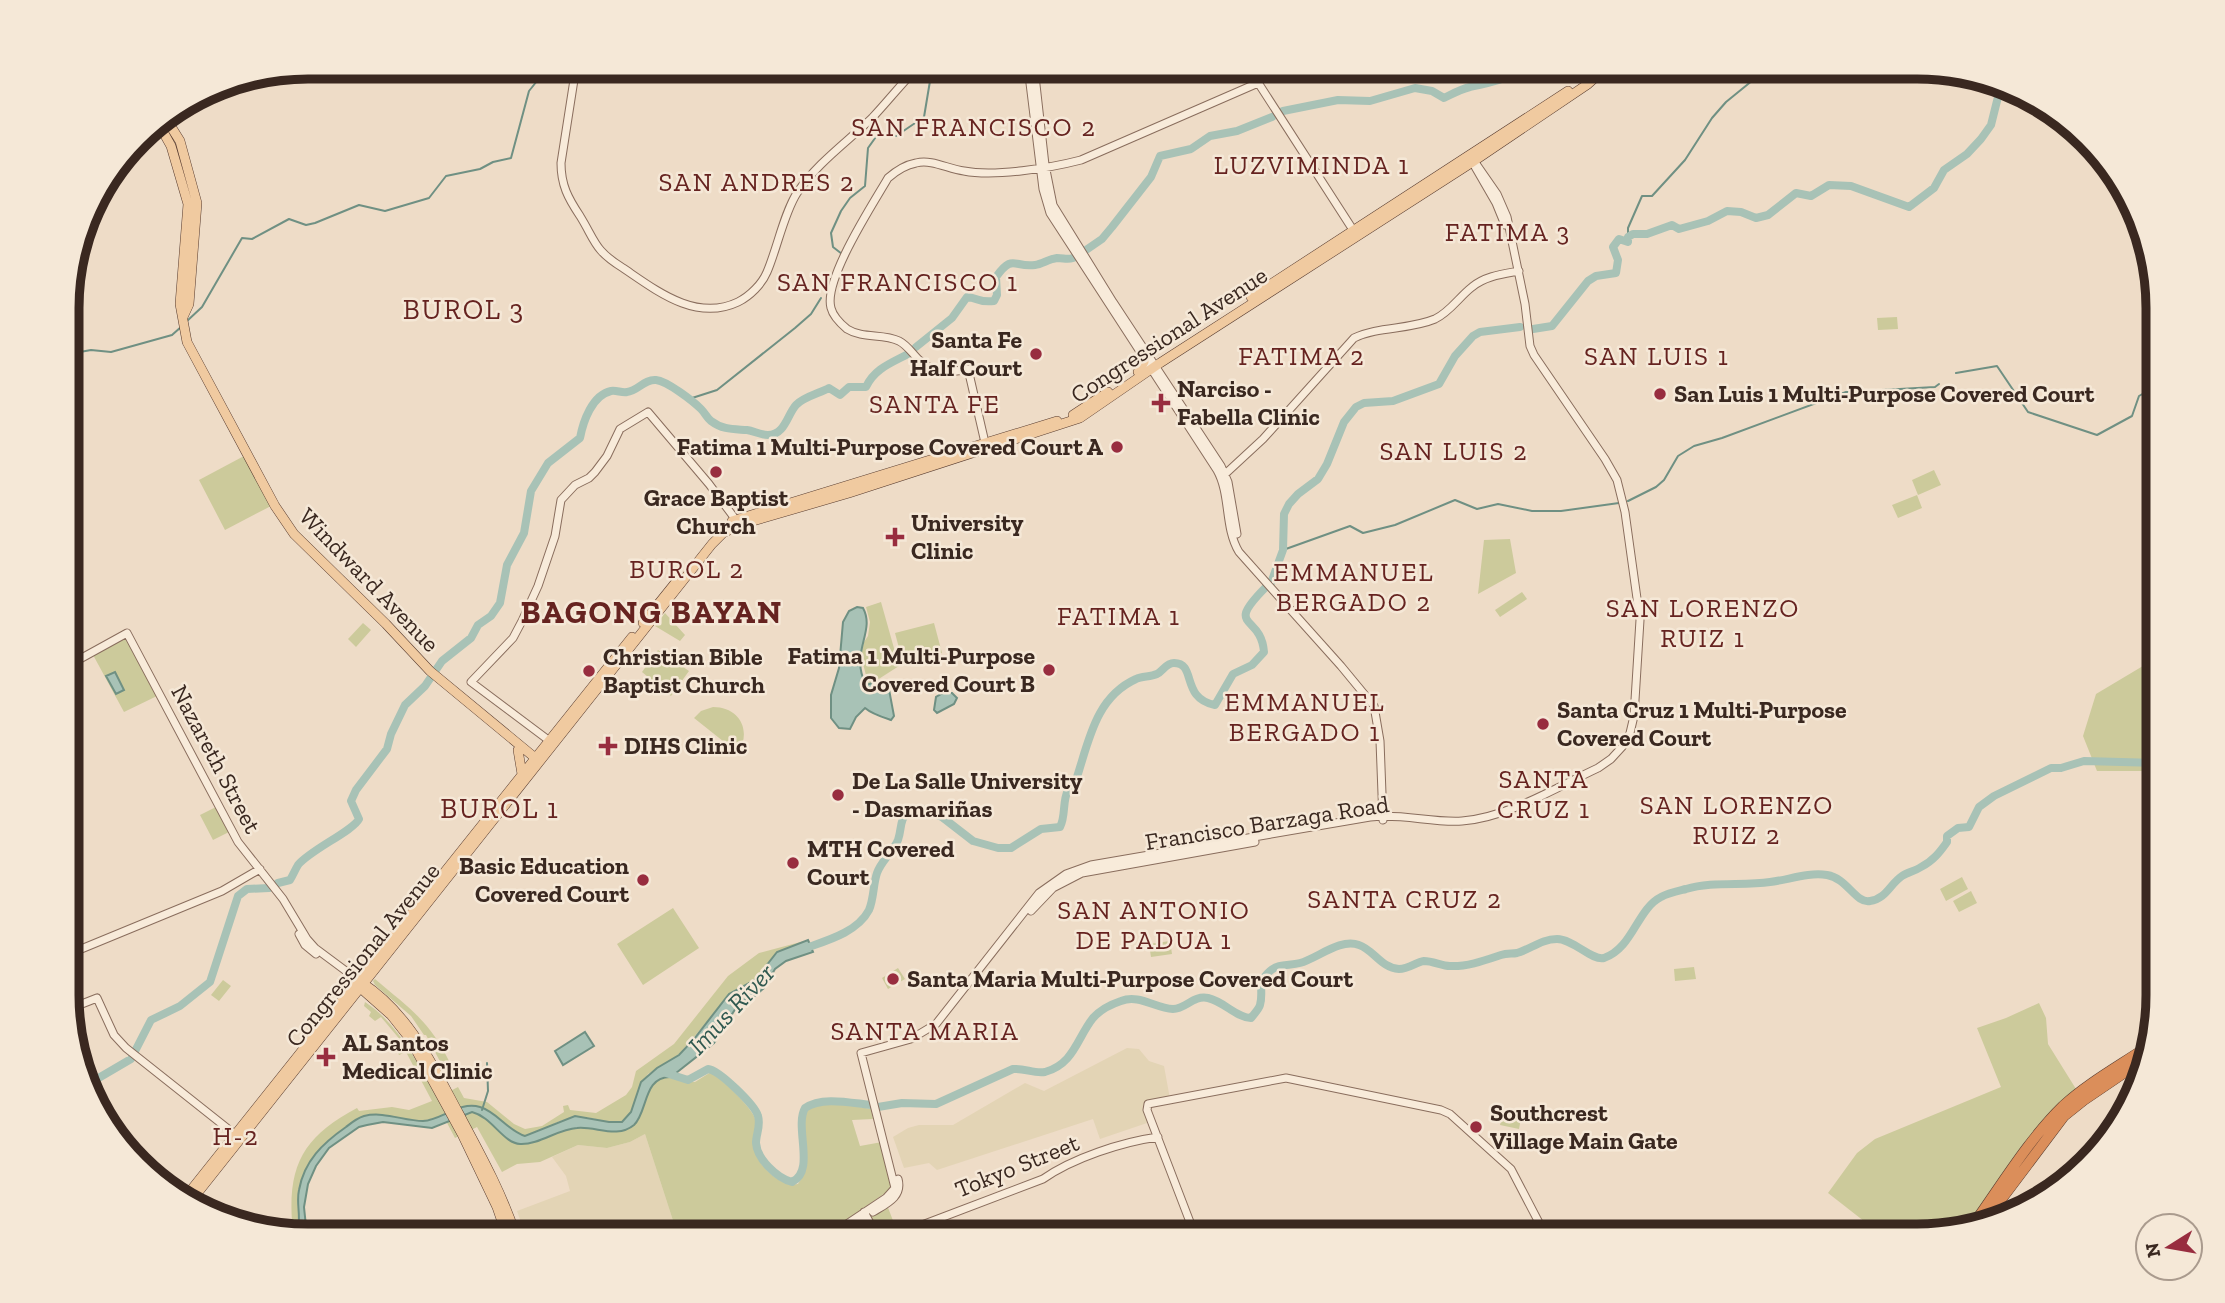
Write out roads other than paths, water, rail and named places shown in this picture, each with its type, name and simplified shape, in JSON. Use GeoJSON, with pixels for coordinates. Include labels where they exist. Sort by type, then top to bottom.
{"type":"FeatureCollection","features":[{"type":"Feature","properties":{"kind":"highway"},"geometry":{"type":"LineString","coordinates":[[1980,1215],[2055,1114],[2083,1090],[2138,1053]]}},
{"type":"Feature","properties":{"kind":"highway"},"geometry":{"type":"LineString","coordinates":[[1992,1212],[2064,1116],[2134,1066]]}},
{"type":"Feature","properties":{"kind":"main road","name":"Congressional Avenue"},"geometry":{"type":"LineString","coordinates":[[1472,159],[1586,79]]}},
{"type":"Feature","properties":{"kind":"main road","name":"Congressional Avenue"},"geometry":{"type":"LineString","coordinates":[[195,1195],[238,1137],[552,742],[715,541],[727,530],[738,522],[961,446],[1074,421],[1090,412],[1151,364],[1594,79]]}},
{"type":"Feature","properties":{"kind":"main road"},"geometry":{"type":"LineString","coordinates":[[170,125],[180,141],[197,203],[189,304],[183,317]]}},
{"type":"Feature","properties":{"kind":"main road"},"geometry":{"type":"LineString","coordinates":[[163,131],[171,146],[188,204],[180,304],[183,317]]}},
{"type":"Feature","properties":{"kind":"main road","name":"Windward Avenue"},"geometry":{"type":"LineString","coordinates":[[183,317],[187,342],[275,506],[293,534],[433,673],[537,762]]}},
{"type":"Feature","properties":{"kind":"main road","name":"Congressional Avenue"},"geometry":{"type":"LineString","coordinates":[[738,522],[1072,415],[1138,372],[1143,364],[1151,364]]}},
{"type":"Feature","properties":{"kind":"main road"},"geometry":{"type":"LineString","coordinates":[[961,446],[985,442]]}},
{"type":"Feature","properties":{"kind":"main road","name":"Windward Avenue"},"geometry":{"type":"LineString","coordinates":[[503,733],[518,750],[537,762]]}},
{"type":"Feature","properties":{"kind":"main road"},"geometry":{"type":"LineString","coordinates":[[518,750],[523,774]]}},
{"type":"Feature","properties":{"kind":"main road","name":"Congressional Avenue"},"geometry":{"type":"LineString","coordinates":[[190,1192],[353,997],[360,984],[523,774],[537,762]]}},
{"type":"Feature","properties":{"kind":"main road"},"geometry":{"type":"LineString","coordinates":[[360,984],[406,1032],[445,1094]]}},
{"type":"Feature","properties":{"kind":"main road"},"geometry":{"type":"LineString","coordinates":[[360,984],[396,1011],[411,1028],[465,1133],[501,1193],[512,1224]]}},
{"type":"Feature","properties":{"kind":"main road"},"geometry":{"type":"LineString","coordinates":[[353,997],[376,1002]]}},
{"type":"Feature","properties":{"kind":"main road"},"geometry":{"type":"LineString","coordinates":[[465,1133],[503,1224]]}},
{"type":"Feature","properties":{"kind":"street"},"geometry":{"type":"LineString","coordinates":[[574,79],[561,163],[561,175],[569,200],[603,254],[675,301],[703,309],[720,308],[738,302],[764,280],[796,194],[906,79]]}},
{"type":"Feature","properties":{"kind":"street"},"geometry":{"type":"LineString","coordinates":[[1030,79],[1043,168]]}},
{"type":"Feature","properties":{"kind":"street"},"geometry":{"type":"LineString","coordinates":[[1035,79],[1046,202],[1056,224],[1224,476],[1234,543],[1253,570],[1374,706],[1380,741],[1383,818]]}},
{"type":"Feature","properties":{"kind":"street"},"geometry":{"type":"LineString","coordinates":[[1256,79],[1355,233]]}},
{"type":"Feature","properties":{"kind":"street"},"geometry":{"type":"LineString","coordinates":[[985,442],[968,369],[950,372],[928,367],[911,350],[891,338],[851,331],[841,324],[831,310],[832,288],[842,261],[888,177],[898,169],[918,162],[943,165],[966,172],[1043,168],[1081,160],[1258,83]]}},
{"type":"Feature","properties":{"kind":"street","name":"Francisco Barzaga Road"},"geometry":{"type":"LineString","coordinates":[[863,1216],[896,1196],[900,1187],[887,1138],[877,1118],[862,1056],[911,1039],[936,1024],[1040,893],[1070,872],[1091,865],[1383,818],[1456,821],[1495,814],[1598,768],[1622,747],[1634,716],[1640,627],[1623,491],[1605,459],[1534,355],[1507,216],[1497,194],[1472,159]]}},
{"type":"Feature","properties":{"kind":"street"},"geometry":{"type":"LineString","coordinates":[[1224,476],[1263,439],[1354,338],[1438,318],[1474,285],[1495,276],[1516,272]]}},
{"type":"Feature","properties":{"kind":"street"},"geometry":{"type":"LineString","coordinates":[[552,742],[471,682],[513,638],[526,612],[555,536],[561,500],[575,485],[595,472],[607,456],[620,429],[648,412],[738,522]]}},
{"type":"Feature","properties":{"kind":"street","name":"Nazareth Street"},"geometry":{"type":"LineString","coordinates":[[79,659],[127,633],[238,842],[270,881],[305,945],[360,984]]}},
{"type":"Feature","properties":{"kind":"street"},"geometry":{"type":"LineString","coordinates":[[79,950],[222,891],[260,869]]}},
{"type":"Feature","properties":{"kind":"street"},"geometry":{"type":"LineString","coordinates":[[80,1005],[97,998],[114,1035],[136,1056],[238,1137]]}},
{"type":"Feature","properties":{"kind":"street"},"geometry":{"type":"LineString","coordinates":[[1190,1224],[1147,1110],[1151,1102],[1286,1078],[1441,1110],[1469,1130],[1511,1169],[1540,1224]]}},
{"type":"Feature","properties":{"kind":"street","name":"Tokyo Street"},"geometry":{"type":"LineString","coordinates":[[925,1224],[1043,1179],[1076,1161],[1158,1137]]}},
{"type":"Feature","properties":{"kind":"street"},"geometry":{"type":"LineString","coordinates":[[849,1224],[863,1216]]}},
{"type":"Feature","properties":{"kind":"street"},"geometry":{"type":"LineString","coordinates":[[853,1224],[863,1216]]}},
{"type":"Feature","properties":{"kind":"street"},"geometry":{"type":"LineString","coordinates":[[863,1216],[866,1224]]}},
{"type":"Feature","properties":{"kind":"street"},"geometry":{"type":"LineString","coordinates":[[863,1216],[869,1224]]}},
{"type":"Feature","properties":{"kind":"water"},"geometry":{"type":"Polygon","coordinates":[[[857,607],[863,608],[866,617],[867,626],[860,662],[866,685],[882,680],[888,684],[894,716],[891,720],[865,708],[850,729],[839,728],[831,718],[831,695],[839,668],[843,622],[849,611],[857,607]]]}},
{"type":"Feature","properties":{"kind":"water"},"geometry":{"type":"Polygon","coordinates":[[[115,672],[124,690],[116,694],[106,676],[115,672]]]}},
{"type":"Feature","properties":{"kind":"water"},"geometry":{"type":"Polygon","coordinates":[[[943,693],[952,693],[957,698],[954,704],[937,713],[934,710],[936,697],[943,693]]]}},
{"type":"Feature","properties":{"kind":"water"},"geometry":{"type":"Polygon","coordinates":[[[808,940],[813,952],[786,961],[775,969],[764,988],[755,996],[739,1003],[714,1043],[671,1077],[655,1082],[638,1119],[627,1129],[614,1132],[577,1128],[520,1144],[508,1139],[486,1119],[472,1112],[432,1128],[383,1122],[359,1127],[329,1148],[316,1166],[308,1184],[304,1207],[306,1224],[298,1223],[299,1190],[305,1170],[322,1146],[364,1116],[379,1115],[423,1121],[472,1106],[486,1109],[525,1136],[575,1116],[622,1122],[631,1112],[641,1082],[657,1068],[679,1055],[729,994],[755,980],[777,952],[808,940]]]}},
{"type":"Feature","properties":{"kind":"water"},"geometry":{"type":"Polygon","coordinates":[[[585,1032],[594,1046],[563,1065],[555,1051],[585,1032]]]}},
{"type":"Feature","properties":{"kind":"waterway"},"geometry":{"type":"LineString","coordinates":[[187,321],[202,307],[242,238],[252,239],[289,219],[306,225],[359,205],[385,211],[429,198],[446,176],[480,169],[493,162],[511,158],[529,91],[539,79]]}},
{"type":"Feature","properties":{"kind":"waterway"},"geometry":{"type":"LineString","coordinates":[[842,254],[833,247],[831,233],[850,198],[865,186],[868,148],[878,134],[896,136],[924,117],[930,81],[934,79]]}},
{"type":"Feature","properties":{"kind":"waterway"},"geometry":{"type":"LineString","coordinates":[[1283,111],[1338,100],[1370,101],[1415,88],[1432,91],[1444,98],[1467,88],[1502,79]]}},
{"type":"Feature","properties":{"kind":"waterway"},"geometry":{"type":"LineString","coordinates":[[1628,237],[1628,228],[1642,196],[1652,196],[1685,160],[1712,118],[1726,102],[1754,79]]}},
{"type":"Feature","properties":{"kind":"waterway","name":"Imus River"},"geometry":{"type":"LineString","coordinates":[[1533,329],[1552,326],[1588,281],[1596,276],[1616,273],[1618,260],[1613,247],[1619,239],[1628,242],[1628,237],[1633,234],[1647,234],[1672,225],[1679,229],[1708,221],[1727,211],[1741,212],[1756,218],[1768,215],[1796,193],[1811,196],[1829,185],[1851,186],[1909,207],[1934,188],[1944,170],[1967,154],[1981,139],[1991,125],[1999,94]]}},
{"type":"Feature","properties":{"kind":"waterway"},"geometry":{"type":"LineString","coordinates":[[1086,250],[1102,239],[1112,227],[1151,177],[1160,156],[1191,149],[1210,136],[1237,131],[1272,117]]}},
{"type":"Feature","properties":{"kind":"waterway"},"geometry":{"type":"LineString","coordinates":[[916,347],[952,318],[967,297],[994,301],[997,295],[996,277],[1006,265],[1035,265],[1057,258],[1073,258]]}},
{"type":"Feature","properties":{"kind":"waterway"},"geometry":{"type":"LineString","coordinates":[[689,399],[717,390],[811,314],[821,298]]}},
{"type":"Feature","properties":{"kind":"waterway"},"geometry":{"type":"LineString","coordinates":[[79,352],[91,350],[111,352],[172,335],[181,327]]}},
{"type":"Feature","properties":{"kind":"waterway","name":"Imus River"},"geometry":{"type":"LineString","coordinates":[[1271,583],[1283,550],[1284,514],[1298,494],[1318,479],[1344,422],[1356,407],[1364,403],[1393,401],[1439,384],[1455,356],[1473,336],[1480,332],[1520,327]]}},
{"type":"Feature","properties":{"kind":"waterway"},"geometry":{"type":"LineString","coordinates":[[278,883],[290,880],[304,859],[349,829],[359,819],[351,801],[356,790],[387,749],[405,705],[425,686],[442,661],[471,638],[478,625],[491,616],[500,603],[507,565],[524,533],[531,491],[548,463],[580,438],[586,417],[599,398],[611,391],[631,391],[648,381],[656,380],[686,397],[720,426],[768,435],[778,432],[796,405],[803,400],[829,388],[840,395],[849,387],[866,387],[878,371],[908,354]]}},
{"type":"Feature","properties":{"kind":"waterway"},"geometry":{"type":"LineString","coordinates":[[1956,373],[1997,366],[2028,412],[2097,435],[2132,416],[2139,396],[2146,392]]}},
{"type":"Feature","properties":{"kind":"waterway"},"geometry":{"type":"LineString","coordinates":[[1628,501],[1656,487],[1664,480],[1678,456],[1694,446],[1846,392],[1935,387],[1939,384]]}},
{"type":"Feature","properties":{"kind":"waterway"},"geometry":{"type":"LineString","coordinates":[[1283,550],[1350,526],[1363,533],[1395,525],[1455,500],[1477,509],[1498,504],[1532,511],[1561,511],[1619,503]]}},
{"type":"Feature","properties":{"kind":"waterway","name":"Imus River"},"geometry":{"type":"LineString","coordinates":[[803,949],[840,935],[864,918],[871,905],[879,869],[896,844],[902,821],[909,811],[922,809],[942,817],[973,841],[998,848],[1011,848],[1041,829],[1060,827],[1066,795],[1077,777],[1090,734],[1103,708],[1112,697],[1136,679],[1157,674],[1174,663],[1185,669],[1197,695],[1215,705],[1233,674],[1252,665],[1264,652],[1257,631],[1246,616],[1253,601],[1266,587]]}},
{"type":"Feature","properties":{"kind":"waterway"},"geometry":{"type":"LineString","coordinates":[[878,1107],[902,1103],[936,1104],[1013,1069],[1045,1072],[1055,1068],[1069,1057],[1096,1015],[1128,999],[1173,1009],[1198,998],[1208,998],[1251,1018],[1259,1007],[1263,979],[1273,968],[1307,961],[1344,944],[1359,945],[1387,966],[1399,969],[1424,961],[1447,966],[1470,964],[1503,954],[1517,953],[1557,939],[1604,958],[1622,946],[1653,903],[1667,894],[1696,887],[1760,883],[1820,874],[1834,877],[1860,899],[1875,900],[1902,876],[1933,859],[1947,842],[1947,836],[1958,828],[1969,827],[1979,807],[1994,796],[2051,768],[2084,761],[2146,763]]}},
{"type":"Feature","properties":{"kind":"waterway"},"geometry":{"type":"LineString","coordinates":[[95,1080],[131,1059],[151,1020],[180,1006],[210,982],[238,896],[247,889],[269,888]]}},
{"type":"Feature","properties":{"kind":"waterway"},"geometry":{"type":"LineString","coordinates":[[482,1110],[488,1091],[487,1063]]}},
{"type":"Feature","properties":{"kind":"waterway"},"geometry":{"type":"LineString","coordinates":[[666,1073],[688,1080],[708,1069],[728,1081],[758,1116],[756,1143],[760,1155],[774,1172],[792,1182],[803,1168],[802,1116],[805,1108],[828,1101],[871,1105]]}},
{"type":"Feature","properties":{"kind":"place","name":"Santa Fe Half Court"},"geometry":{"type":"Point","coordinates":[1036,354]}},
{"type":"Feature","properties":{"kind":"place","name":"San Luis 1 Multi-Purpose Covered Court"},"geometry":{"type":"Point","coordinates":[1660,394]}},
{"type":"Feature","properties":{"kind":"place","name":"Narciso - Fabella Clinic"},"geometry":{"type":"Point","coordinates":[1161,403]}},
{"type":"Feature","properties":{"kind":"place","name":"Fatima 1 Multi-Purpose Covered Court A"},"geometry":{"type":"Point","coordinates":[1117,447]}},
{"type":"Feature","properties":{"kind":"place","name":"Grace Baptist Church"},"geometry":{"type":"Point","coordinates":[716,472]}},
{"type":"Feature","properties":{"kind":"place","name":"University Clinic"},"geometry":{"type":"Point","coordinates":[895,537]}},
{"type":"Feature","properties":{"kind":"place","name":"Fatima 1 Multi-Purpose Covered Court B"},"geometry":{"type":"Point","coordinates":[1049,670]}},
{"type":"Feature","properties":{"kind":"place","name":"Christian Bible Baptist Church"},"geometry":{"type":"Point","coordinates":[589,671]}},
{"type":"Feature","properties":{"kind":"place","name":"Santa Cruz 1 Multi-Purpose Covered Court"},"geometry":{"type":"Point","coordinates":[1543,724]}},
{"type":"Feature","properties":{"kind":"place","name":"DIHS Clinic"},"geometry":{"type":"Point","coordinates":[608,746]}},
{"type":"Feature","properties":{"kind":"place","name":"De La Salle University - Dasmariñas"},"geometry":{"type":"Point","coordinates":[838,795]}},
{"type":"Feature","properties":{"kind":"place","name":"MTH Covered Court"},"geometry":{"type":"Point","coordinates":[793,863]}},
{"type":"Feature","properties":{"kind":"place","name":"Basic Education Covered Court"},"geometry":{"type":"Point","coordinates":[643,880]}},
{"type":"Feature","properties":{"kind":"place","name":"Santa Maria Multi-Purpose Covered Court"},"geometry":{"type":"Point","coordinates":[893,979]}},
{"type":"Feature","properties":{"kind":"place","name":"AL Santos Medical Clinic"},"geometry":{"type":"Point","coordinates":[326,1057]}},
{"type":"Feature","properties":{"kind":"place","name":"Southcrest Village Main Gate"},"geometry":{"type":"Point","coordinates":[1476,1127]}},
{"type":"Feature","properties":{"kind":"district","name":"SAN FRANCISCO 2"},"geometry":{"type":"Point","coordinates":[974,127]}},
{"type":"Feature","properties":{"kind":"district","name":"LUZVIMINDA 1"},"geometry":{"type":"Point","coordinates":[1312,165]}},
{"type":"Feature","properties":{"kind":"district","name":"SAN ANDRES 2"},"geometry":{"type":"Point","coordinates":[757,182]}},
{"type":"Feature","properties":{"kind":"district","name":"FATIMA 3"},"geometry":{"type":"Point","coordinates":[1508,232]}},
{"type":"Feature","properties":{"kind":"district","name":"SAN FRANCISCO 1"},"geometry":{"type":"Point","coordinates":[898,282]}},
{"type":"Feature","properties":{"kind":"district","name":"BUROL 3"},"geometry":{"type":"Point","coordinates":[464,309]}},
{"type":"Feature","properties":{"kind":"district","name":"FATIMA 2"},"geometry":{"type":"Point","coordinates":[1302,356]}},
{"type":"Feature","properties":{"kind":"district","name":"SAN LUIS 1"},"geometry":{"type":"Point","coordinates":[1657,356]}},
{"type":"Feature","properties":{"kind":"district","name":"SANTA FE"},"geometry":{"type":"Point","coordinates":[935,404]}},
{"type":"Feature","properties":{"kind":"district","name":"SAN LUIS 2"},"geometry":{"type":"Point","coordinates":[1454,451]}},
{"type":"Feature","properties":{"kind":"district","name":"BUROL 2"},"geometry":{"type":"Point","coordinates":[687,569]}},
{"type":"Feature","properties":{"kind":"district","name":"EMMANUEL BERGADO 2"},"geometry":{"type":"Point","coordinates":[1354,587]}},
{"type":"Feature","properties":{"kind":"district","name":"BAGONG BAYAN"},"geometry":{"type":"Point","coordinates":[652,612]}},
{"type":"Feature","properties":{"kind":"district","name":"FATIMA 1"},"geometry":{"type":"Point","coordinates":[1119,616]}},
{"type":"Feature","properties":{"kind":"district","name":"SAN LORENZO RUIZ 1"},"geometry":{"type":"Point","coordinates":[1703,623]}},
{"type":"Feature","properties":{"kind":"district","name":"EMMANUEL BERGADO 1"},"geometry":{"type":"Point","coordinates":[1305,717]}},
{"type":"Feature","properties":{"kind":"district","name":"SANTA CRUZ 1"},"geometry":{"type":"Point","coordinates":[1544,794]}},
{"type":"Feature","properties":{"kind":"district","name":"BUROL 1"},"geometry":{"type":"Point","coordinates":[500,808]}},
{"type":"Feature","properties":{"kind":"district","name":"SAN LORENZO RUIZ 2"},"geometry":{"type":"Point","coordinates":[1737,820]}},
{"type":"Feature","properties":{"kind":"district","name":"SANTA CRUZ 2"},"geometry":{"type":"Point","coordinates":[1405,899]}},
{"type":"Feature","properties":{"kind":"district","name":"SAN ANTONIO DE PADUA 1"},"geometry":{"type":"Point","coordinates":[1154,925]}},
{"type":"Feature","properties":{"kind":"district","name":"SANTA MARIA"},"geometry":{"type":"Point","coordinates":[925,1031]}},
{"type":"Feature","properties":{"kind":"district","name":"H-2"},"geometry":{"type":"Point","coordinates":[236,1136]}}]}
